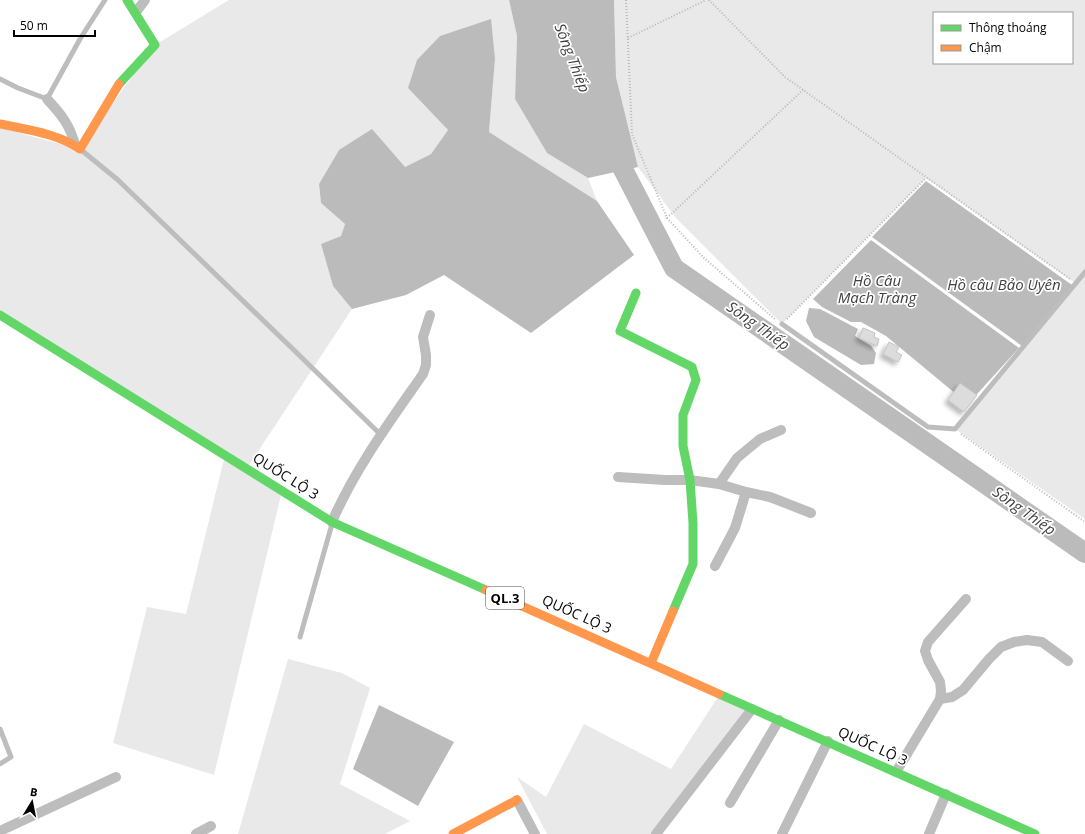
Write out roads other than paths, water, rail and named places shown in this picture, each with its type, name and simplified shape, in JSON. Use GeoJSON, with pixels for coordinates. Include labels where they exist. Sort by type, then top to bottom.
{"type":"FeatureCollection","features":[{"type":"Feature","properties":{"kind":"main road"},"geometry":{"type":"LineString","coordinates":[[0,124],[62,139],[77,147],[120,82],[155,45],[136,12],[127,0]]}},
{"type":"Feature","properties":{"kind":"main road"},"geometry":{"type":"LineString","coordinates":[[636,293],[620,331],[692,367],[696,380],[683,415],[683,446],[690,480],[693,523],[693,564],[651,663]]}},
{"type":"Feature","properties":{"kind":"main road","name":"QUỐC LỘ 3"},"geometry":{"type":"LineString","coordinates":[[0,315],[332,522],[1035,834]]}},
{"type":"Feature","properties":{"kind":"main road"},"geometry":{"type":"LineString","coordinates":[[453,834],[517,800]]}},
{"type":"Feature","properties":{"kind":"street"},"geometry":{"type":"LineString","coordinates":[[136,12],[146,0]]}},
{"type":"Feature","properties":{"kind":"street"},"geometry":{"type":"LineString","coordinates":[[47,99],[62,115],[72,132],[77,147]]}},
{"type":"Feature","properties":{"kind":"street"},"geometry":{"type":"LineString","coordinates":[[332,522],[340,504],[380,435],[423,374],[426,365],[426,355],[423,337],[430,315]]}},
{"type":"Feature","properties":{"kind":"street"},"geometry":{"type":"LineString","coordinates":[[719,484],[737,458],[760,439],[780,430]]}},
{"type":"Feature","properties":{"kind":"street"},"geometry":{"type":"LineString","coordinates":[[618,477],[690,480],[719,484],[770,497],[811,513]]}},
{"type":"Feature","properties":{"kind":"street"},"geometry":{"type":"LineString","coordinates":[[715,566],[735,528],[746,492]]}},
{"type":"Feature","properties":{"kind":"street"},"geometry":{"type":"LineString","coordinates":[[896,772],[940,699],[940,682],[928,660],[925,651],[928,642],[966,599]]}},
{"type":"Feature","properties":{"kind":"street"},"geometry":{"type":"LineString","coordinates":[[940,699],[952,696],[963,690],[1001,647],[1014,642],[1027,640],[1042,642],[1068,661]]}},
{"type":"Feature","properties":{"kind":"street"},"geometry":{"type":"LineString","coordinates":[[656,834],[752,709]]}},
{"type":"Feature","properties":{"kind":"street"},"geometry":{"type":"LineString","coordinates":[[730,803],[779,720]]}},
{"type":"Feature","properties":{"kind":"street"},"geometry":{"type":"LineString","coordinates":[[782,834],[828,741]]}},
{"type":"Feature","properties":{"kind":"street"},"geometry":{"type":"LineString","coordinates":[[0,831],[116,777]]}},
{"type":"Feature","properties":{"kind":"street"},"geometry":{"type":"LineString","coordinates":[[929,834],[946,794]]}},
{"type":"Feature","properties":{"kind":"street"},"geometry":{"type":"LineString","coordinates":[[517,800],[535,834]]}},
{"type":"Feature","properties":{"kind":"street"},"geometry":{"type":"LineString","coordinates":[[196,834],[212,826]]}},
{"type":"Feature","properties":{"kind":"lane"},"geometry":{"type":"LineString","coordinates":[[0,79],[18,88],[47,99],[80,39],[105,0]]}},
{"type":"Feature","properties":{"kind":"lane"},"geometry":{"type":"LineString","coordinates":[[77,147],[118,180],[380,435]]}},
{"type":"Feature","properties":{"kind":"lane"},"geometry":{"type":"LineString","coordinates":[[782,324],[928,428],[955,430],[1085,272]]}},
{"type":"Feature","properties":{"kind":"lane"},"geometry":{"type":"LineString","coordinates":[[300,637],[332,522]]}},
{"type":"Feature","properties":{"kind":"lane"},"geometry":{"type":"LineString","coordinates":[[0,729],[12,757],[0,764]]}},
{"type":"Feature","properties":{"kind":"water"},"geometry":{"type":"Polygon","coordinates":[[[509,0],[614,0],[616,77],[638,167],[588,178],[547,153],[515,99],[517,36],[509,0]]]}},
{"type":"Feature","properties":{"kind":"water"},"geometry":{"type":"Polygon","coordinates":[[[491,19],[495,59],[489,132],[597,201],[634,255],[531,333],[444,275],[406,295],[352,309],[333,286],[321,244],[341,236],[345,224],[321,203],[319,184],[339,150],[372,129],[405,167],[431,154],[448,130],[408,88],[417,60],[440,36],[491,19]]]}},
{"type":"Feature","properties":{"kind":"water","name":"Hồ câu Bảo Uyên"},"geometry":{"type":"Polygon","coordinates":[[[926,181],[1072,285],[1022,346],[872,237],[926,181]]]}},
{"type":"Feature","properties":{"kind":"water","name":"Hồ Câu Mạch Tràng"},"geometry":{"type":"Polygon","coordinates":[[[871,240],[1019,348],[968,404],[886,336],[861,322],[851,322],[822,307],[813,299],[871,240]]]}},
{"type":"Feature","properties":{"kind":"water"},"geometry":{"type":"Polygon","coordinates":[[[809,308],[820,309],[858,329],[855,336],[871,346],[876,353],[874,364],[861,365],[814,337],[806,321],[809,308]]]}},
{"type":"Feature","properties":{"kind":"water"},"geometry":{"type":"Polygon","coordinates":[[[379,705],[454,742],[418,806],[353,769],[379,705]]]}},
{"type":"Feature","properties":{"kind":"waterway","name":"Sông Thiếp"},"geometry":{"type":"LineString","coordinates":[[611,146],[674,268],[1085,553]]}}]}
